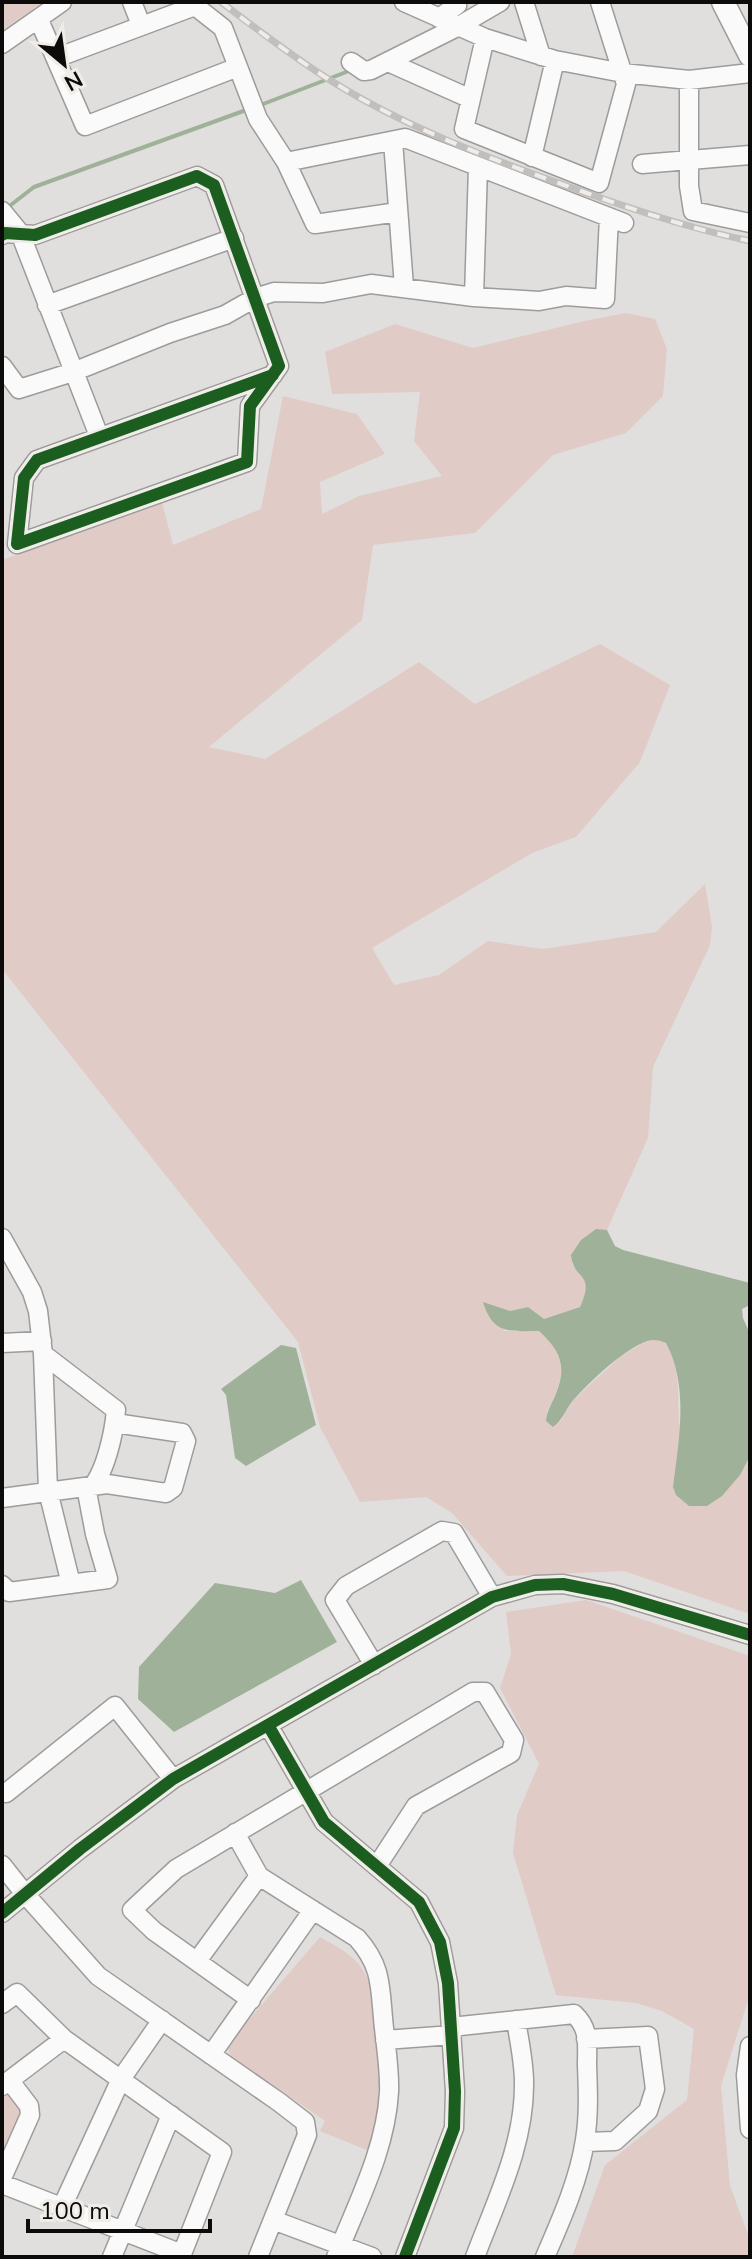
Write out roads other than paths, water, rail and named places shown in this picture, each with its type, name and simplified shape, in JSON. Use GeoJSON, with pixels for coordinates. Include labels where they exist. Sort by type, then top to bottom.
{"type":"FeatureCollection","features":[{"type":"Feature","properties":{"kind":"main road"},"geometry":{"type":"LineString","coordinates":[[723,2],[750,55]]}},
{"type":"Feature","properties":{"kind":"street"},"geometry":{"type":"LineString","coordinates":[[2,44],[62,2]]}},
{"type":"Feature","properties":{"kind":"street"},"geometry":{"type":"LineString","coordinates":[[132,2],[141,25]]}},
{"type":"Feature","properties":{"kind":"street"},"geometry":{"type":"LineString","coordinates":[[404,2],[485,38],[548,58],[623,73],[689,80],[750,73]]}},
{"type":"Feature","properties":{"kind":"street"},"geometry":{"type":"LineString","coordinates":[[448,22],[456,2]]}},
{"type":"Feature","properties":{"kind":"street"},"geometry":{"type":"LineString","coordinates":[[356,65],[371,70],[448,22],[500,2]]}},
{"type":"Feature","properties":{"kind":"street"},"geometry":{"type":"LineString","coordinates":[[524,2],[548,58],[532,157]]}},
{"type":"Feature","properties":{"kind":"street"},"geometry":{"type":"LineString","coordinates":[[485,38],[464,129],[599,183],[626,84],[600,2]]}},
{"type":"Feature","properties":{"kind":"street"},"geometry":{"type":"LineString","coordinates":[[56,58],[195,6],[223,28],[254,107],[273,145],[286,162],[315,224],[398,212]]}},
{"type":"Feature","properties":{"kind":"street"},"geometry":{"type":"LineString","coordinates":[[39,20],[85,126],[238,67]]}},
{"type":"Feature","properties":{"kind":"street"},"geometry":{"type":"LineString","coordinates":[[388,62],[471,99]]}},
{"type":"Feature","properties":{"kind":"street"},"geometry":{"type":"LineString","coordinates":[[689,80],[689,186],[693,211],[750,223]]}},
{"type":"Feature","properties":{"kind":"street"},"geometry":{"type":"LineString","coordinates":[[2,366],[19,389],[225,315],[255,298],[274,292],[323,293],[371,284],[474,297],[539,301],[566,296],[605,299],[617,220],[405,138],[286,162]]}},
{"type":"Feature","properties":{"kind":"street"},"geometry":{"type":"LineString","coordinates":[[393,141],[404,287]]}},
{"type":"Feature","properties":{"kind":"street"},"geometry":{"type":"LineString","coordinates":[[642,164],[750,155]]}},
{"type":"Feature","properties":{"kind":"street"},"geometry":{"type":"LineString","coordinates":[[474,297],[478,167]]}},
{"type":"Feature","properties":{"kind":"street"},"geometry":{"type":"LineString","coordinates":[[11,234],[35,235],[197,176],[214,185],[279,366],[273,375],[250,406],[247,462],[17,544],[24,478],[37,460],[273,375]]}},
{"type":"Feature","properties":{"kind":"street"},"geometry":{"type":"LineString","coordinates":[[4,213],[11,234],[47,305],[99,436]]}},
{"type":"Feature","properties":{"kind":"street"},"geometry":{"type":"LineString","coordinates":[[47,305],[234,238]]}},
{"type":"Feature","properties":{"kind":"street"},"geometry":{"type":"LineString","coordinates":[[2,1238],[32,1292],[38,1311],[48,1491],[71,1584]]}},
{"type":"Feature","properties":{"kind":"street"},"geometry":{"type":"LineString","coordinates":[[2,1343],[42,1347],[116,1410],[102,1471],[87,1492],[108,1579],[9,1592],[2,1585]]}},
{"type":"Feature","properties":{"kind":"street"},"geometry":{"type":"LineString","coordinates":[[2,1498],[107,1484],[166,1493],[173,1488],[186,1441],[182,1433],[115,1423]]}},
{"type":"Feature","properties":{"kind":"street"},"geometry":{"type":"LineString","coordinates":[[374,1665],[335,1600],[346,1586],[429,1538],[442,1531],[454,1533],[492,1597]]}},
{"type":"Feature","properties":{"kind":"street"},"geometry":{"type":"LineString","coordinates":[[2,1913],[173,1779],[492,1597],[535,1585],[563,1584],[613,1594],[750,1635]]}},
{"type":"Feature","properties":{"kind":"street"},"geometry":{"type":"LineString","coordinates":[[251,2000],[154,1931],[132,1910],[176,1869],[473,1692],[485,1692],[514,1740],[511,1753],[416,1806],[377,1866]]}},
{"type":"Feature","properties":{"kind":"street"},"geometry":{"type":"LineString","coordinates":[[2,1792],[6,1793],[115,1706],[173,1779]]}},
{"type":"Feature","properties":{"kind":"street"},"geometry":{"type":"LineString","coordinates":[[268,1725],[324,1822],[419,1902],[440,1942],[448,1983],[452,2031],[454,2128],[405,2257]]}},
{"type":"Feature","properties":{"kind":"street"},"geometry":{"type":"LineString","coordinates":[[235,1833],[259,1876],[357,1938],[367,1948],[378,1969],[389,2089],[386,2115],[376,2155],[338,2251]]}},
{"type":"Feature","properties":{"kind":"street"},"geometry":{"type":"LineString","coordinates":[[2,1865],[98,1976],[305,2122],[307,2135],[258,2257]]}},
{"type":"Feature","properties":{"kind":"street"},"geometry":{"type":"LineString","coordinates":[[197,1961],[259,1876]]}},
{"type":"Feature","properties":{"kind":"street"},"geometry":{"type":"LineString","coordinates":[[211,2055],[313,1910]]}},
{"type":"Feature","properties":{"kind":"street"},"geometry":{"type":"LineString","coordinates":[[2,2004],[17,1993],[64,2039],[222,2152],[182,2254],[2,2181],[30,2115],[29,2106],[6,2084],[64,2039]]}},
{"type":"Feature","properties":{"kind":"street"},"geometry":{"type":"LineString","coordinates":[[385,2040],[574,2014],[583,2023],[588,2100],[585,2142],[567,2203],[545,2257]]}},
{"type":"Feature","properties":{"kind":"street"},"geometry":{"type":"LineString","coordinates":[[62,2207],[121,2079],[162,2020]]}},
{"type":"Feature","properties":{"kind":"street"},"geometry":{"type":"LineString","coordinates":[[475,2257],[511,2165],[521,2121],[524,2082],[516,2020]]}},
{"type":"Feature","properties":{"kind":"street"},"geometry":{"type":"LineString","coordinates":[[585,2142],[615,2141],[648,2111],[655,2089],[648,2036],[586,2039]]}},
{"type":"Feature","properties":{"kind":"street"},"geometry":{"type":"LineString","coordinates":[[750,2046],[746,2075],[750,2129]]}},
{"type":"Feature","properties":{"kind":"street"},"geometry":{"type":"LineString","coordinates":[[112,2257],[171,2115]]}},
{"type":"Feature","properties":{"kind":"street"},"geometry":{"type":"LineString","coordinates":[[273,2220],[338,2251],[372,2257]]}},
{"type":"Feature","properties":{"kind":"waterway"},"geometry":{"type":"LineString","coordinates":[[258,106],[354,69]]}},
{"type":"Feature","properties":{"kind":"waterway"},"geometry":{"type":"LineString","coordinates":[[7,208],[34,187],[249,109]]}},
{"type":"Feature","properties":{"kind":"railway"},"geometry":{"type":"LineString","coordinates":[[221,2],[325,77],[417,127],[602,198],[686,225],[750,241]]}}]}
